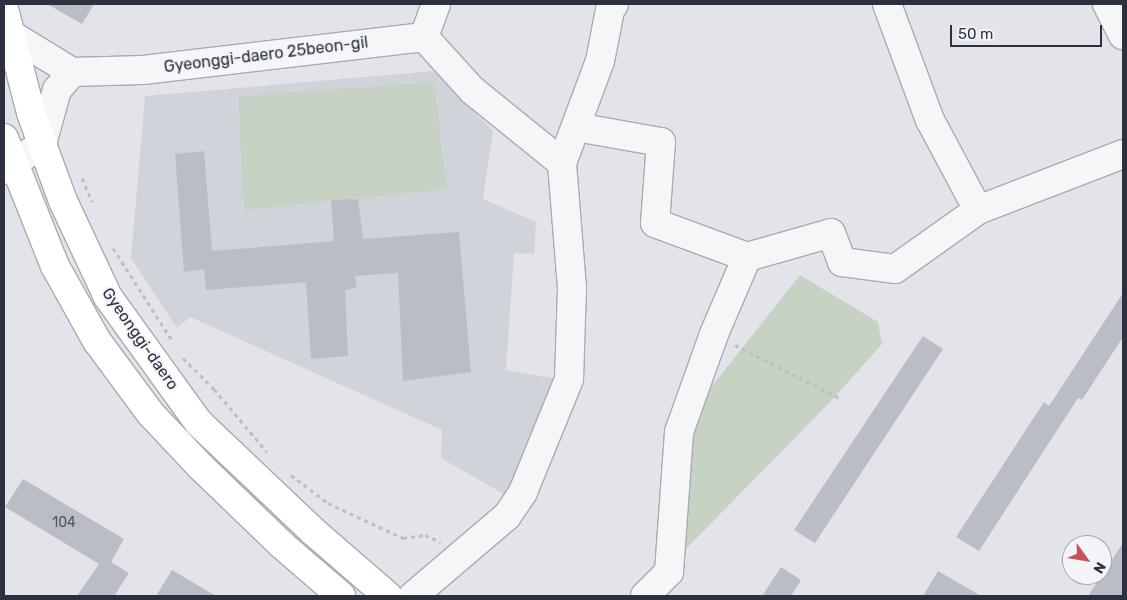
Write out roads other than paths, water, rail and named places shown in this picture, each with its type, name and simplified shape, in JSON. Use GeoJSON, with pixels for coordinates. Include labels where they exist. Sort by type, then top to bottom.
{"type":"FeatureCollection","features":[{"type":"Feature","properties":{"kind":"main road","name":"Gyeonggi-daero"},"geometry":{"type":"LineString","coordinates":[[7,21],[31,114],[63,201],[108,297],[199,423],[314,532],[388,596]]}},
{"type":"Feature","properties":{"kind":"main road","name":"Gyeonggi-daero"},"geometry":{"type":"LineString","coordinates":[[4,138],[9,167],[55,266],[97,341],[150,413],[201,467],[282,545],[341,596]]}},
{"type":"Feature","properties":{"kind":"street"},"geometry":{"type":"LineString","coordinates":[[436,4],[424,37],[472,90],[562,164]]}},
{"type":"Feature","properties":{"kind":"street"},"geometry":{"type":"LineString","coordinates":[[413,596],[507,516],[524,492],[569,379],[572,288],[562,164],[600,61],[610,10],[614,4]]}},
{"type":"Feature","properties":{"kind":"street"},"geometry":{"type":"LineString","coordinates":[[887,4],[930,120],[978,210]]}},
{"type":"Feature","properties":{"kind":"street"},"geometry":{"type":"LineString","coordinates":[[1107,4],[1123,35]]}},
{"type":"Feature","properties":{"kind":"street"},"geometry":{"type":"LineString","coordinates":[[7,21],[72,72],[57,90],[42,144],[9,167]]}},
{"type":"Feature","properties":{"kind":"street","name":"Gyeonggi-daero 25beon-gil"},"geometry":{"type":"LineString","coordinates":[[72,72],[143,70],[424,37]]}},
{"type":"Feature","properties":{"kind":"street"},"geometry":{"type":"LineString","coordinates":[[576,128],[661,142],[655,223],[747,258],[831,233],[842,262],[895,269],[978,210],[1123,154]]}},
{"type":"Feature","properties":{"kind":"street"},"geometry":{"type":"LineString","coordinates":[[645,596],[669,572],[679,432],[714,334],[747,258]]}}]}
